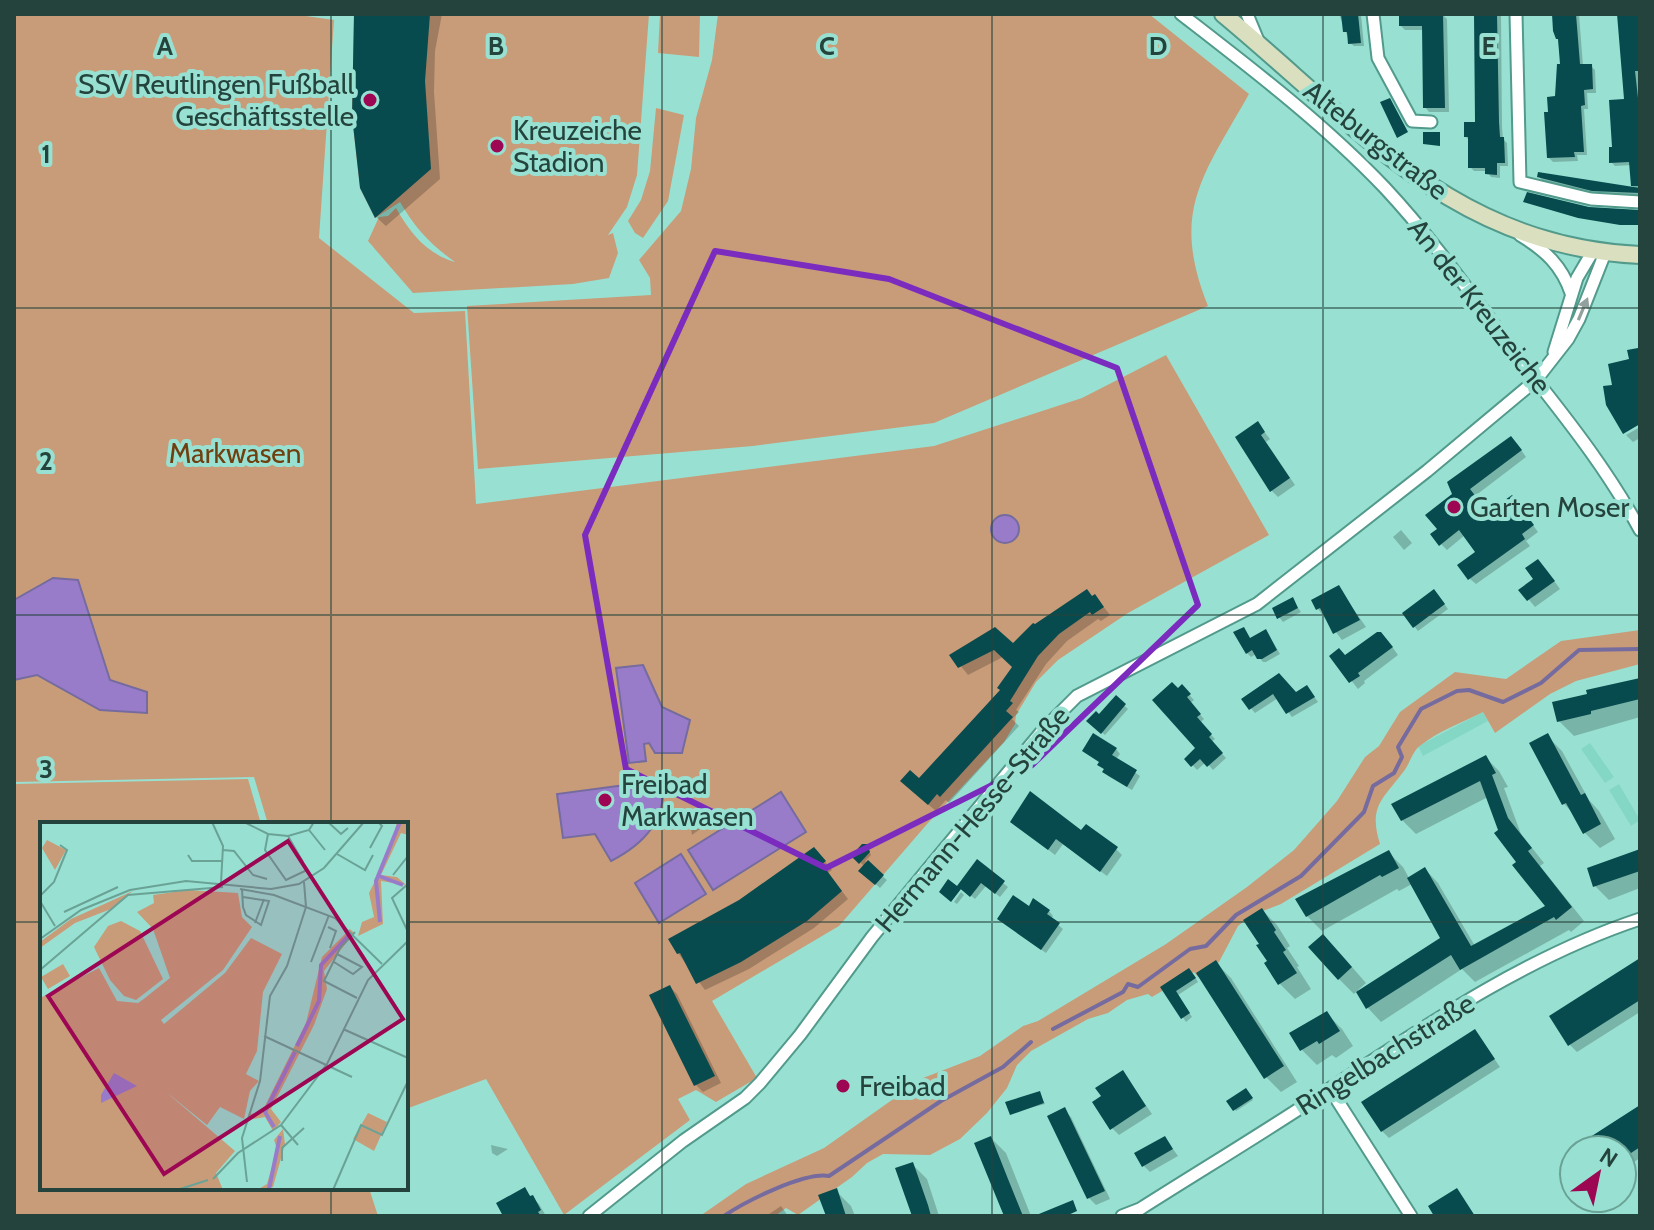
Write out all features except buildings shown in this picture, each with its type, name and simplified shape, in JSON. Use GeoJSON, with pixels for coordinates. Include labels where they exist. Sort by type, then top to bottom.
{"type":"FeatureCollection","features":[{"type":"Feature","properties":{"kind":"main road","name":"Alteburgstraße"},"geometry":{"type":"LineString","coordinates":[[1223,14],[1401,167],[1463,207],[1505,227],[1599,252],[1640,255]]}},
{"type":"Feature","properties":{"kind":"street","name":"An der Kreuzeiche"},"geometry":{"type":"LineString","coordinates":[[1181,14],[1305,113],[1385,188],[1462,280],[1581,437],[1640,530]]}},
{"type":"Feature","properties":{"kind":"street"},"geometry":{"type":"LineString","coordinates":[[1247,14],[1259,44]]}},
{"type":"Feature","properties":{"kind":"street"},"geometry":{"type":"LineString","coordinates":[[1373,14],[1378,58],[1384,72],[1412,121],[1431,122]]}},
{"type":"Feature","properties":{"kind":"street"},"geometry":{"type":"LineString","coordinates":[[1516,14],[1520,182],[1591,199],[1640,202]]}},
{"type":"Feature","properties":{"kind":"street"},"geometry":{"type":"LineString","coordinates":[[1505,227],[1552,259],[1566,277],[1571,293]]}},
{"type":"Feature","properties":{"kind":"street","name":"Hermann-Hesse-Straße"},"geometry":{"type":"LineString","coordinates":[[1551,360],[1571,293],[1599,252]]}},
{"type":"Feature","properties":{"kind":"street","name":"Hermann-Hesse-Straße"},"geometry":{"type":"LineString","coordinates":[[589,1216],[683,1141],[745,1098],[760,1083],[800,1035],[872,937],[1043,730],[1077,696],[1257,604],[1427,471],[1536,380],[1568,339],[1579,319],[1599,252]]}},
{"type":"Feature","properties":{"kind":"street","name":"Ringelbachstraße"},"geometry":{"type":"LineString","coordinates":[[1122,1216],[1142,1213],[1490,988],[1589,938],[1640,919]]}},
{"type":"Feature","properties":{"kind":"street"},"geometry":{"type":"LineString","coordinates":[[1330,1089],[1411,1216]]}},
{"type":"Feature","properties":{"kind":"highlighted area"},"geometry":{"type":"Polygon","coordinates":[[[715,251],[889,279],[1117,368],[1198,605],[1032,765],[826,868],[626,769],[585,535],[715,251]]]}},
{"type":"Feature","properties":{"kind":"shaded area"},"geometry":{"type":"Polygon","coordinates":[[[1005,515],[1015,519],[1019,529],[1015,539],[1005,543],[995,539],[991,529],[995,519],[1005,515]]]}},
{"type":"Feature","properties":{"kind":"shaded area"},"geometry":{"type":"Polygon","coordinates":[[[53,578],[78,580],[110,680],[147,692],[147,713],[100,710],[37,675],[14,680],[14,600],[53,578]]]}},
{"type":"Feature","properties":{"kind":"shaded area"},"geometry":{"type":"Polygon","coordinates":[[[643,665],[662,707],[690,720],[682,753],[655,753],[649,743],[644,744],[646,761],[629,763],[616,668],[643,665]]]}},
{"type":"Feature","properties":{"kind":"shaded area"},"geometry":{"type":"Polygon","coordinates":[[[1483,712],[1488,721],[1423,756],[1418,746],[1483,712]]]}},
{"type":"Feature","properties":{"kind":"shaded area"},"geometry":{"type":"Polygon","coordinates":[[[1590,743],[1614,777],[1605,783],[1581,749],[1590,743]]]}},
{"type":"Feature","properties":{"kind":"shaded area"},"geometry":{"type":"Polygon","coordinates":[[[663,780],[661,807],[651,829],[634,847],[611,861],[595,834],[563,838],[557,794],[663,780]]]}},
{"type":"Feature","properties":{"kind":"shaded area"},"geometry":{"type":"Polygon","coordinates":[[[1619,784],[1640,820],[1631,826],[1609,790],[1619,784]]]}},
{"type":"Feature","properties":{"kind":"shaded area"},"geometry":{"type":"Polygon","coordinates":[[[781,792],[806,832],[713,890],[688,850],[781,792]]]}},
{"type":"Feature","properties":{"kind":"shaded area"},"geometry":{"type":"Polygon","coordinates":[[[681,854],[706,894],[659,923],[635,883],[681,854]]]}},
{"type":"Feature","properties":{"kind":"green space","name":"Markwasen"},"geometry":{"type":"Polygon","coordinates":[[[14,14],[292,14],[334,20],[319,238],[414,313],[465,311],[476,504],[934,446],[1082,398],[1166,355],[1269,535],[1128,613],[1058,660],[1036,682],[1004,742],[928,823],[839,926],[712,1001],[757,1078],[716,1102],[696,1090],[678,1099],[690,1120],[564,1215],[486,1079],[408,1108],[408,822],[267,822],[254,777],[14,782],[14,14]]]}},
{"type":"Feature","properties":{"kind":"green space","name":"Kreuzeiche Stadion"},"geometry":{"type":"Polygon","coordinates":[[[354,14],[649,14],[637,175],[627,207],[608,235],[613,233],[618,253],[609,278],[573,284],[413,293],[368,241],[379,217],[388,216],[396,208],[420,241],[436,254],[455,262],[424,235],[400,202],[375,218],[360,188],[352,116],[354,14]]]}},
{"type":"Feature","properties":{"kind":"green space"},"geometry":{"type":"Polygon","coordinates":[[[660,14],[700,14],[699,57],[658,53],[660,14]]]}},
{"type":"Feature","properties":{"kind":"green space"},"geometry":{"type":"Polygon","coordinates":[[[718,14],[1149,14],[1249,94],[1206,172],[1192,219],[1197,273],[1208,306],[934,423],[753,446],[478,469],[467,306],[651,295],[650,278],[639,260],[681,211],[691,169],[696,118],[712,60],[718,14]]]}},
{"type":"Feature","properties":{"kind":"green space"},"geometry":{"type":"Polygon","coordinates":[[[656,108],[684,115],[668,201],[643,238],[635,233],[628,221],[641,200],[650,171],[656,108]]]}},
{"type":"Feature","properties":{"kind":"green space"},"geometry":{"type":"Polygon","coordinates":[[[1640,630],[1640,664],[1576,681],[1550,694],[1495,733],[1483,712],[1421,745],[1380,804],[1376,820],[1380,844],[1281,904],[1252,915],[1238,926],[1219,962],[1198,977],[1194,972],[1152,997],[1148,994],[1127,1000],[1108,1013],[1088,1019],[1031,1051],[1017,1065],[1007,1088],[987,1113],[960,1139],[930,1155],[883,1154],[798,1215],[786,1208],[775,1216],[700,1216],[746,1184],[824,1148],[923,1078],[980,1056],[1023,1026],[1038,1021],[1166,944],[1247,887],[1294,850],[1337,801],[1365,757],[1379,746],[1400,712],[1455,672],[1506,679],[1561,641],[1640,630]]]}},
{"type":"Feature","properties":{"kind":"green space"},"geometry":{"type":"Polygon","coordinates":[[[248,779],[260,822],[40,822],[40,1190],[370,1190],[378,1216],[14,1216],[14,784],[248,779]]]}},
{"type":"Feature","properties":{"kind":"waterway"},"geometry":{"type":"LineString","coordinates":[[1053,1029],[1123,992],[1128,984],[1138,987],[1190,949],[1206,946],[1236,915],[1301,876],[1364,812],[1373,786],[1394,773],[1402,757],[1398,747],[1421,709],[1457,691],[1469,690],[1503,702],[1541,683],[1579,650],[1640,649]]}},
{"type":"Feature","properties":{"kind":"waterway"},"geometry":{"type":"LineString","coordinates":[[724,1216],[791,1183],[829,1176],[941,1101],[1003,1067],[1031,1042]]}},
{"type":"Feature","properties":{"kind":"place","name":"SSV Reutlingen Fußball Geschäftsstelle"},"geometry":{"type":"Point","coordinates":[370,100]}},
{"type":"Feature","properties":{"kind":"place","name":"Kreuzeiche Stadion"},"geometry":{"type":"Point","coordinates":[497,146]}},
{"type":"Feature","properties":{"kind":"place","name":"Garten Moser"},"geometry":{"type":"Point","coordinates":[1454,507]}},
{"type":"Feature","properties":{"kind":"place","name":"Freibad Markwasen"},"geometry":{"type":"Point","coordinates":[605,800]}},
{"type":"Feature","properties":{"kind":"place","name":"Freibad"},"geometry":{"type":"Point","coordinates":[843,1086]}}]}
